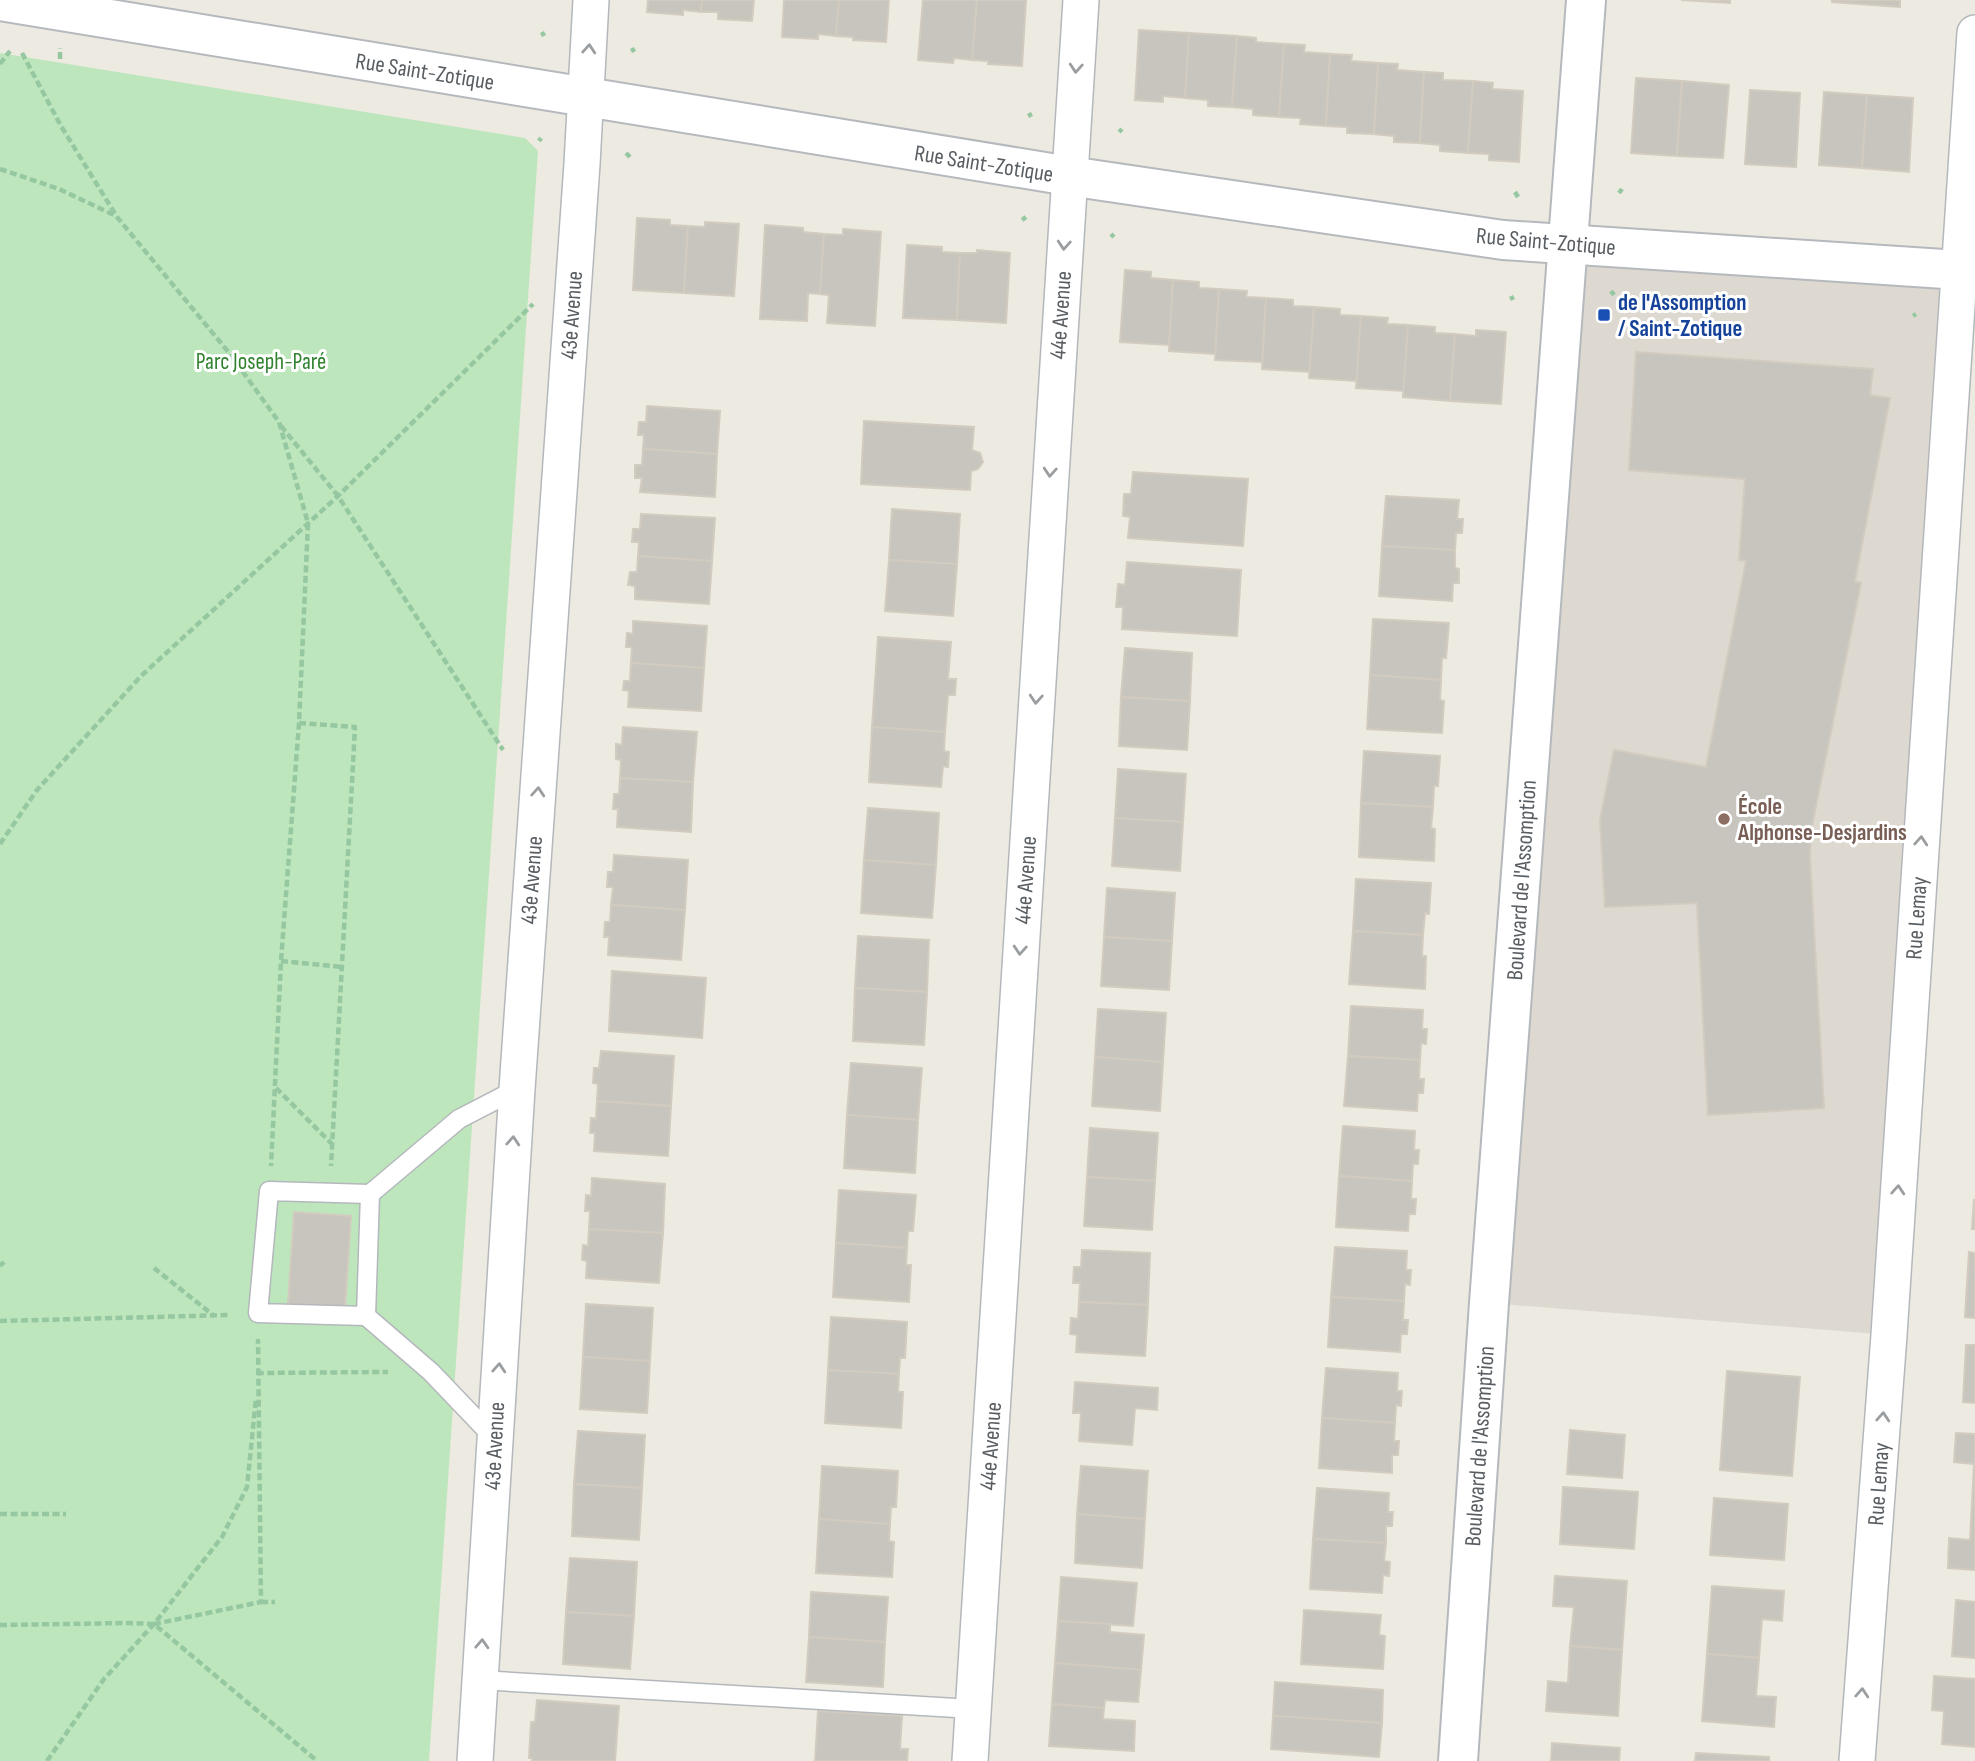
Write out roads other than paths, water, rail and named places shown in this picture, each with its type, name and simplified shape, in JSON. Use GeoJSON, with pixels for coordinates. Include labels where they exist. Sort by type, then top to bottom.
{"type":"FeatureCollection","features":[{"type":"Feature","properties":{"kind":"street","name":"43e Avenue"},"geometry":{"type":"LineString","coordinates":[[475,1761],[517,1089],[592,0]]}},
{"type":"Feature","properties":{"kind":"street","name":"44e Avenue"},"geometry":{"type":"LineString","coordinates":[[970,1761],[1081,0]]}},
{"type":"Feature","properties":{"kind":"street","name":"Boulevard de l'Assomption"},"geometry":{"type":"LineString","coordinates":[[1458,1761],[1488,1317],[1586,0]]}},
{"type":"Feature","properties":{"kind":"street","name":"Rue Saint-Zotique"},"geometry":{"type":"LineString","coordinates":[[16,2],[1069,176],[1503,240],[1967,270]]}},
{"type":"Feature","properties":{"kind":"street","name":"Rue Lemay"},"geometry":{"type":"LineString","coordinates":[[1857,1761],[1967,270],[1975,33]]}},
{"type":"Feature","properties":{"kind":"lane"},"geometry":{"type":"LineString","coordinates":[[495,1438],[431,1372],[366,1316],[258,1313],[269,1191],[370,1194],[459,1119],[517,1089]]}},
{"type":"Feature","properties":{"kind":"lane"},"geometry":{"type":"LineString","coordinates":[[366,1316],[370,1194]]}},
{"type":"Feature","properties":{"kind":"lane"},"geometry":{"type":"LineString","coordinates":[[480,1680],[973,1709]]}},
{"type":"Feature","properties":{"kind":"place","name":"de l'Assomption / Saint-Zotique"},"geometry":{"type":"Point","coordinates":[1604,315]}},
{"type":"Feature","properties":{"kind":"place","name":"École Alphonse-Desjardins"},"geometry":{"type":"Point","coordinates":[1724,819]}},
{"type":"Feature","properties":{"kind":"park label","name":"Parc Joseph-Paré"},"geometry":{"type":"Point","coordinates":[261,361]}}]}
